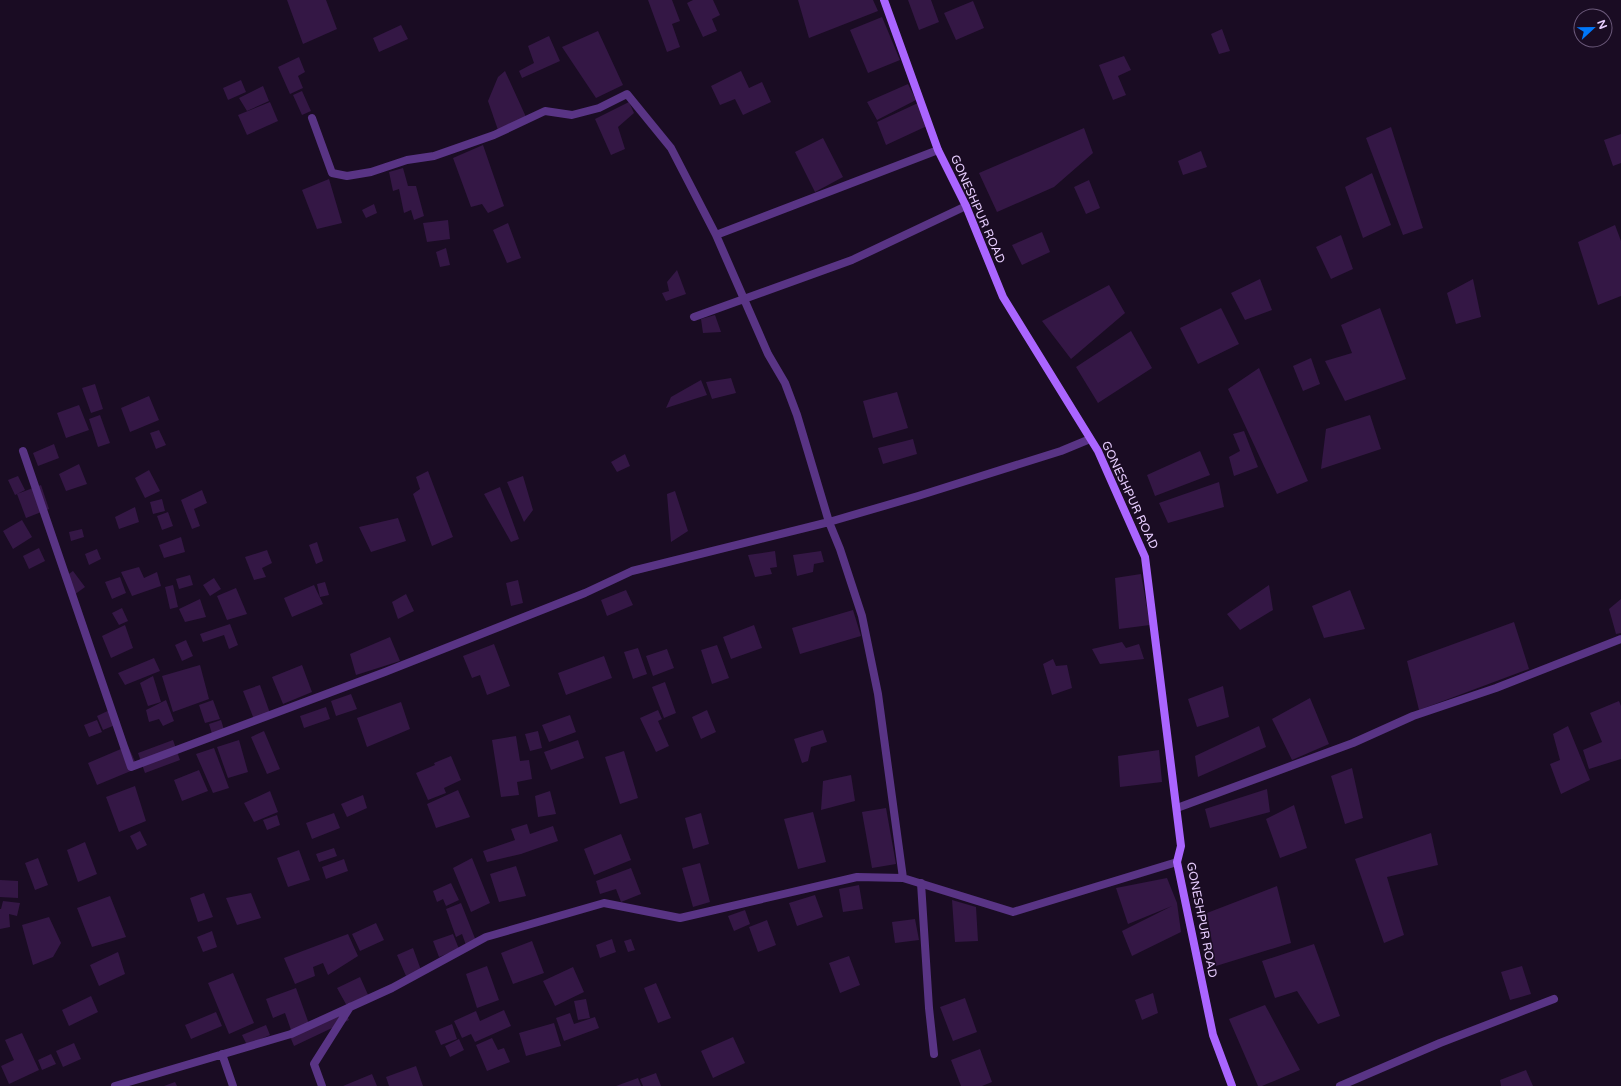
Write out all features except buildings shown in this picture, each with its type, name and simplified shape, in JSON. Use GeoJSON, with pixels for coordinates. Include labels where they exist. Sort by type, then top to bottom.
{"type":"FeatureCollection","features":[{"type":"Feature","properties":{"kind":"street","name":"GONESHPUR ROAD"},"geometry":{"type":"LineString","coordinates":[[884,0],[938,150],[966,206],[1004,297],[1098,451],[1145,557],[1181,846],[1177,862],[1213,1035],[1232,1086]]}},
{"type":"Feature","properties":{"kind":"street"},"geometry":{"type":"LineString","coordinates":[[312,118],[332,173],[347,176],[371,172],[407,160],[434,156],[494,135],[546,111],[572,115],[599,108],[627,94],[671,148],[716,235],[768,354],[785,383],[797,415],[829,522],[840,549],[862,616],[878,694],[903,878]]}},
{"type":"Feature","properties":{"kind":"street"},"geometry":{"type":"LineString","coordinates":[[716,235],[938,150]]}},
{"type":"Feature","properties":{"kind":"street"},"geometry":{"type":"LineString","coordinates":[[694,317],[852,260],[966,206]]}},
{"type":"Feature","properties":{"kind":"street"},"geometry":{"type":"LineString","coordinates":[[23,451],[131,767],[385,672],[585,593],[632,571],[829,522],[925,494],[1061,451],[1090,439]]}},
{"type":"Feature","properties":{"kind":"street"},"geometry":{"type":"LineString","coordinates":[[1177,808],[1353,743],[1412,716],[1496,688],[1621,638]]}},
{"type":"Feature","properties":{"kind":"street"},"geometry":{"type":"LineString","coordinates":[[115,1086],[291,1034],[392,988],[486,937],[604,903],[680,918],[857,877],[903,878],[1013,912],[1177,862]]}},
{"type":"Feature","properties":{"kind":"street"},"geometry":{"type":"LineString","coordinates":[[921,883],[929,1008],[934,1054]]}},
{"type":"Feature","properties":{"kind":"street"},"geometry":{"type":"LineString","coordinates":[[1340,1086],[1440,1043],[1554,998]]}},
{"type":"Feature","properties":{"kind":"street"},"geometry":{"type":"LineString","coordinates":[[322,1086],[314,1064],[350,1007]]}},
{"type":"Feature","properties":{"kind":"street"},"geometry":{"type":"LineString","coordinates":[[222,1054],[233,1086]]}}]}
